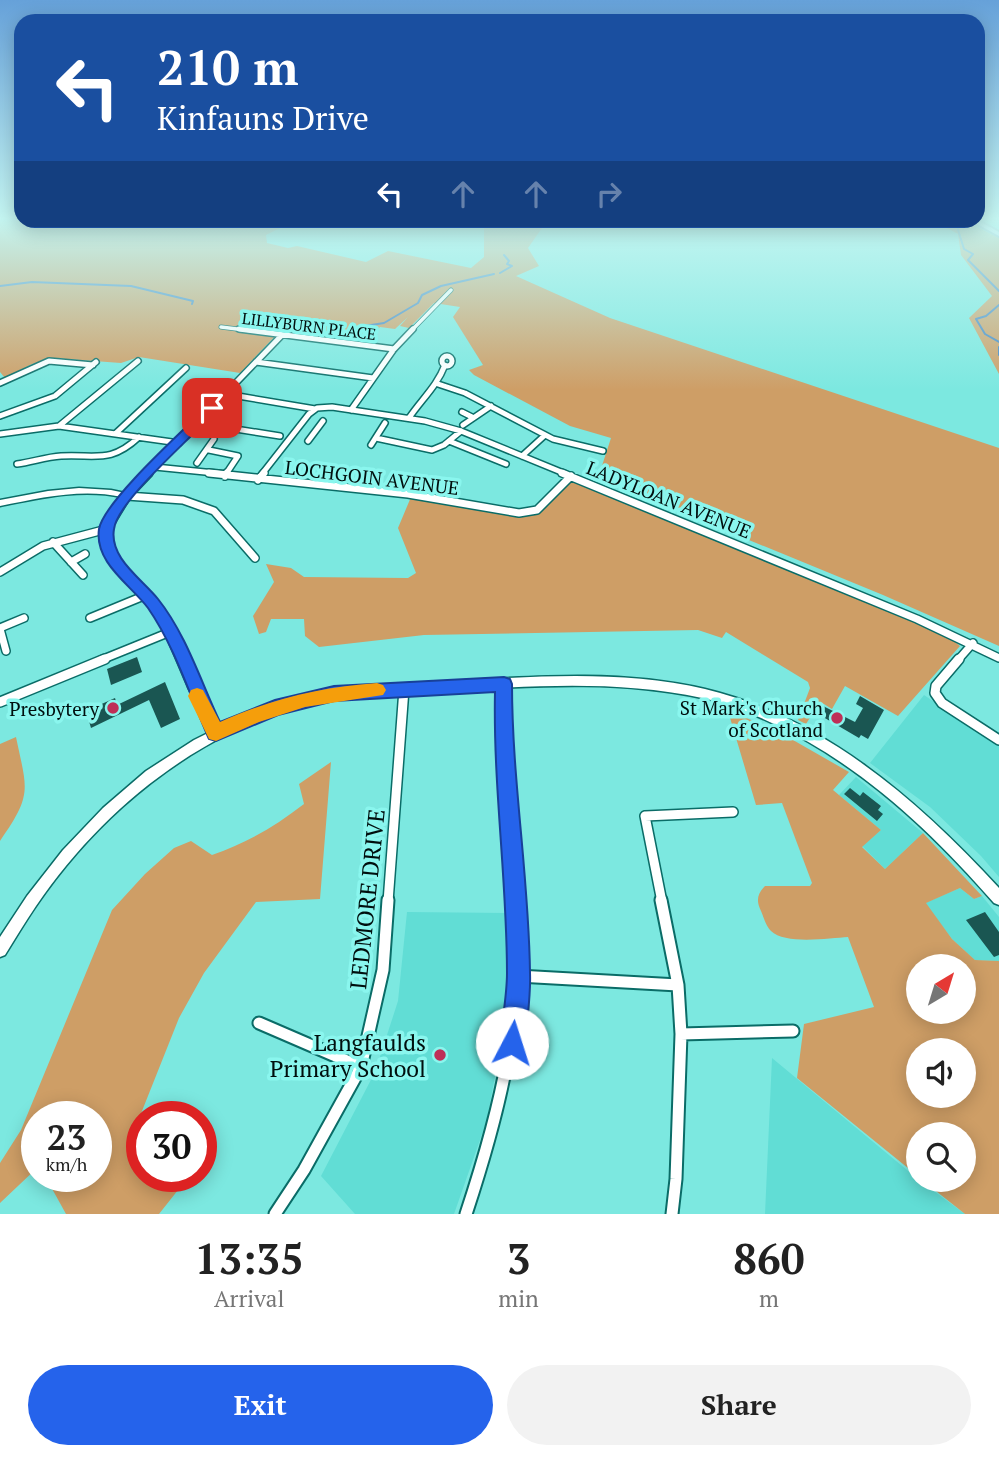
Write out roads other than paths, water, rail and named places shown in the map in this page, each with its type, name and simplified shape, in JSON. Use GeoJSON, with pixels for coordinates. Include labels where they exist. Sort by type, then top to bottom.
{"type":"FeatureCollection","features":[{"type":"Feature","properties":{"kind":"street"},"geometry":{"type":"LineString","coordinates":[[351,410],[394,349],[451,290]]}},
{"type":"Feature","properties":{"kind":"street","name":"LILLYBURN PLACE"},"geometry":{"type":"LineString","coordinates":[[221,327],[394,349]]}},
{"type":"Feature","properties":{"kind":"street"},"geometry":{"type":"LineString","coordinates":[[216,733],[170,632],[146,595],[110,555],[107,529],[127,496],[282,335]]}},
{"type":"Feature","properties":{"kind":"street"},"geometry":{"type":"LineString","coordinates":[[0,383],[49,361],[95,364],[55,396],[0,416]]}},
{"type":"Feature","properties":{"kind":"street"},"geometry":{"type":"LineString","coordinates":[[59,426],[138,361]]}},
{"type":"Feature","properties":{"kind":"street"},"geometry":{"type":"LineString","coordinates":[[256,362],[373,378]]}},
{"type":"Feature","properties":{"kind":"street"},"geometry":{"type":"LineString","coordinates":[[409,418],[427,393],[438,384],[445,365]]}},
{"type":"Feature","properties":{"kind":"street"},"geometry":{"type":"LineString","coordinates":[[116,433],[186,368]]}},
{"type":"Feature","properties":{"kind":"street"},"geometry":{"type":"LineString","coordinates":[[438,384],[467,392],[544,436],[572,446],[603,451]]}},
{"type":"Feature","properties":{"kind":"street","name":"LADYLOAN AVENUE"},"geometry":{"type":"LineString","coordinates":[[226,394],[316,408],[409,418],[462,428],[522,456],[973,643],[999,658]]}},
{"type":"Feature","properties":{"kind":"street"},"geometry":{"type":"LineString","coordinates":[[376,438],[404,442],[423,450],[436,449],[472,417],[491,406]]}},
{"type":"Feature","properties":{"kind":"street"},"geometry":{"type":"LineString","coordinates":[[258,480],[316,408]]}},
{"type":"Feature","properties":{"kind":"street"},"geometry":{"type":"LineString","coordinates":[[462,412],[472,417]]}},
{"type":"Feature","properties":{"kind":"street"},"geometry":{"type":"LineString","coordinates":[[308,441],[323,421]]}},
{"type":"Feature","properties":{"kind":"street"},"geometry":{"type":"LineString","coordinates":[[198,423],[280,436]]}},
{"type":"Feature","properties":{"kind":"street"},"geometry":{"type":"LineString","coordinates":[[371,445],[385,423]]}},
{"type":"Feature","properties":{"kind":"street"},"geometry":{"type":"LineString","coordinates":[[0,434],[59,426],[178,443]]}},
{"type":"Feature","properties":{"kind":"street"},"geometry":{"type":"LineString","coordinates":[[299,426],[317,429]]}},
{"type":"Feature","properties":{"kind":"street"},"geometry":{"type":"LineString","coordinates":[[522,456],[544,436]]}},
{"type":"Feature","properties":{"kind":"street"},"geometry":{"type":"LineString","coordinates":[[17,464],[66,456],[100,459],[114,456],[139,437]]}},
{"type":"Feature","properties":{"kind":"street"},"geometry":{"type":"LineString","coordinates":[[197,463],[209,450],[214,439]]}},
{"type":"Feature","properties":{"kind":"street"},"geometry":{"type":"LineString","coordinates":[[449,440],[506,464]]}},
{"type":"Feature","properties":{"kind":"street"},"geometry":{"type":"LineString","coordinates":[[209,450],[238,456],[225,476]]}},
{"type":"Feature","properties":{"kind":"street"},"geometry":{"type":"LineString","coordinates":[[494,459],[501,453]]}},
{"type":"Feature","properties":{"kind":"street","name":"LOCHGOIN AVENUE"},"geometry":{"type":"LineString","coordinates":[[155,467],[408,494],[526,513],[541,507],[570,476]]}},
{"type":"Feature","properties":{"kind":"street"},"geometry":{"type":"LineString","coordinates":[[0,503],[96,489],[127,496],[172,498],[205,506],[214,511],[255,558]]}},
{"type":"Feature","properties":{"kind":"street"},"geometry":{"type":"LineString","coordinates":[[0,572],[53,542],[107,529]]}},
{"type":"Feature","properties":{"kind":"street"},"geometry":{"type":"LineString","coordinates":[[53,542],[83,575]]}},
{"type":"Feature","properties":{"kind":"street"},"geometry":{"type":"LineString","coordinates":[[71,562],[85,554]]}},
{"type":"Feature","properties":{"kind":"street"},"geometry":{"type":"LineString","coordinates":[[0,560],[10,564]]}},
{"type":"Feature","properties":{"kind":"street"},"geometry":{"type":"LineString","coordinates":[[90,618],[146,595]]}},
{"type":"Feature","properties":{"kind":"street"},"geometry":{"type":"LineString","coordinates":[[6,651],[0,628],[24,618]]}},
{"type":"Feature","properties":{"kind":"street"},"geometry":{"type":"LineString","coordinates":[[0,702],[170,632]]}},
{"type":"Feature","properties":{"kind":"street"},"geometry":{"type":"LineString","coordinates":[[973,643],[936,687],[935,693],[945,705],[999,740]]}},
{"type":"Feature","properties":{"kind":"street"},"geometry":{"type":"LineString","coordinates":[[0,950],[32,899],[90,827],[133,787],[177,755],[254,715],[305,699],[334,693],[404,689],[605,681],[655,685],[704,694],[749,709],[827,747],[900,797],[966,859],[999,898]]}},
{"type":"Feature","properties":{"kind":"street"},"geometry":{"type":"LineString","coordinates":[[466,1214],[495,1127],[510,1065],[519,976],[516,898],[503,732],[504,684]]}},
{"type":"Feature","properties":{"kind":"street","name":"LEDMORE DRIVE"},"geometry":{"type":"LineString","coordinates":[[275,1214],[304,1171],[360,1067],[383,970],[404,689]]}},
{"type":"Feature","properties":{"kind":"street"},"geometry":{"type":"LineString","coordinates":[[672,1214],[676,1178],[681,1034],[678,985],[645,816],[733,812]]}},
{"type":"Feature","properties":{"kind":"street"},"geometry":{"type":"LineString","coordinates":[[519,976],[678,985]]}},
{"type":"Feature","properties":{"kind":"street"},"geometry":{"type":"LineString","coordinates":[[259,1023],[360,1067]]}},
{"type":"Feature","properties":{"kind":"street"},"geometry":{"type":"LineString","coordinates":[[681,1034],[793,1031]]}},
{"type":"Feature","properties":{"kind":"waterway"},"geometry":{"type":"LineString","coordinates":[[352,328],[384,323],[418,303],[422,295],[441,286],[482,277]]}},
{"type":"Feature","properties":{"kind":"waterway"},"geometry":{"type":"LineString","coordinates":[[985,277],[999,291]]}},
{"type":"Feature","properties":{"kind":"waterway"},"geometry":{"type":"LineString","coordinates":[[0,286],[32,282],[131,286],[193,301],[192,304]]}},
{"type":"Feature","properties":{"kind":"waterway"},"geometry":{"type":"LineString","coordinates":[[999,305],[986,316],[976,319],[985,334],[999,342]]}},
{"type":"Feature","properties":{"kind":"waterway"},"geometry":{"type":"LineString","coordinates":[[999,347],[999,355]]}},
{"type":"Feature","properties":{"kind":"place","name":"Presbytery"},"geometry":{"type":"Point","coordinates":[113,708]}},
{"type":"Feature","properties":{"kind":"place","name":"St Mark's Church of Scotland"},"geometry":{"type":"Point","coordinates":[837,718]}},
{"type":"Feature","properties":{"kind":"place","name":"Langfaulds Primary School"},"geometry":{"type":"Point","coordinates":[440,1055]}}]}
